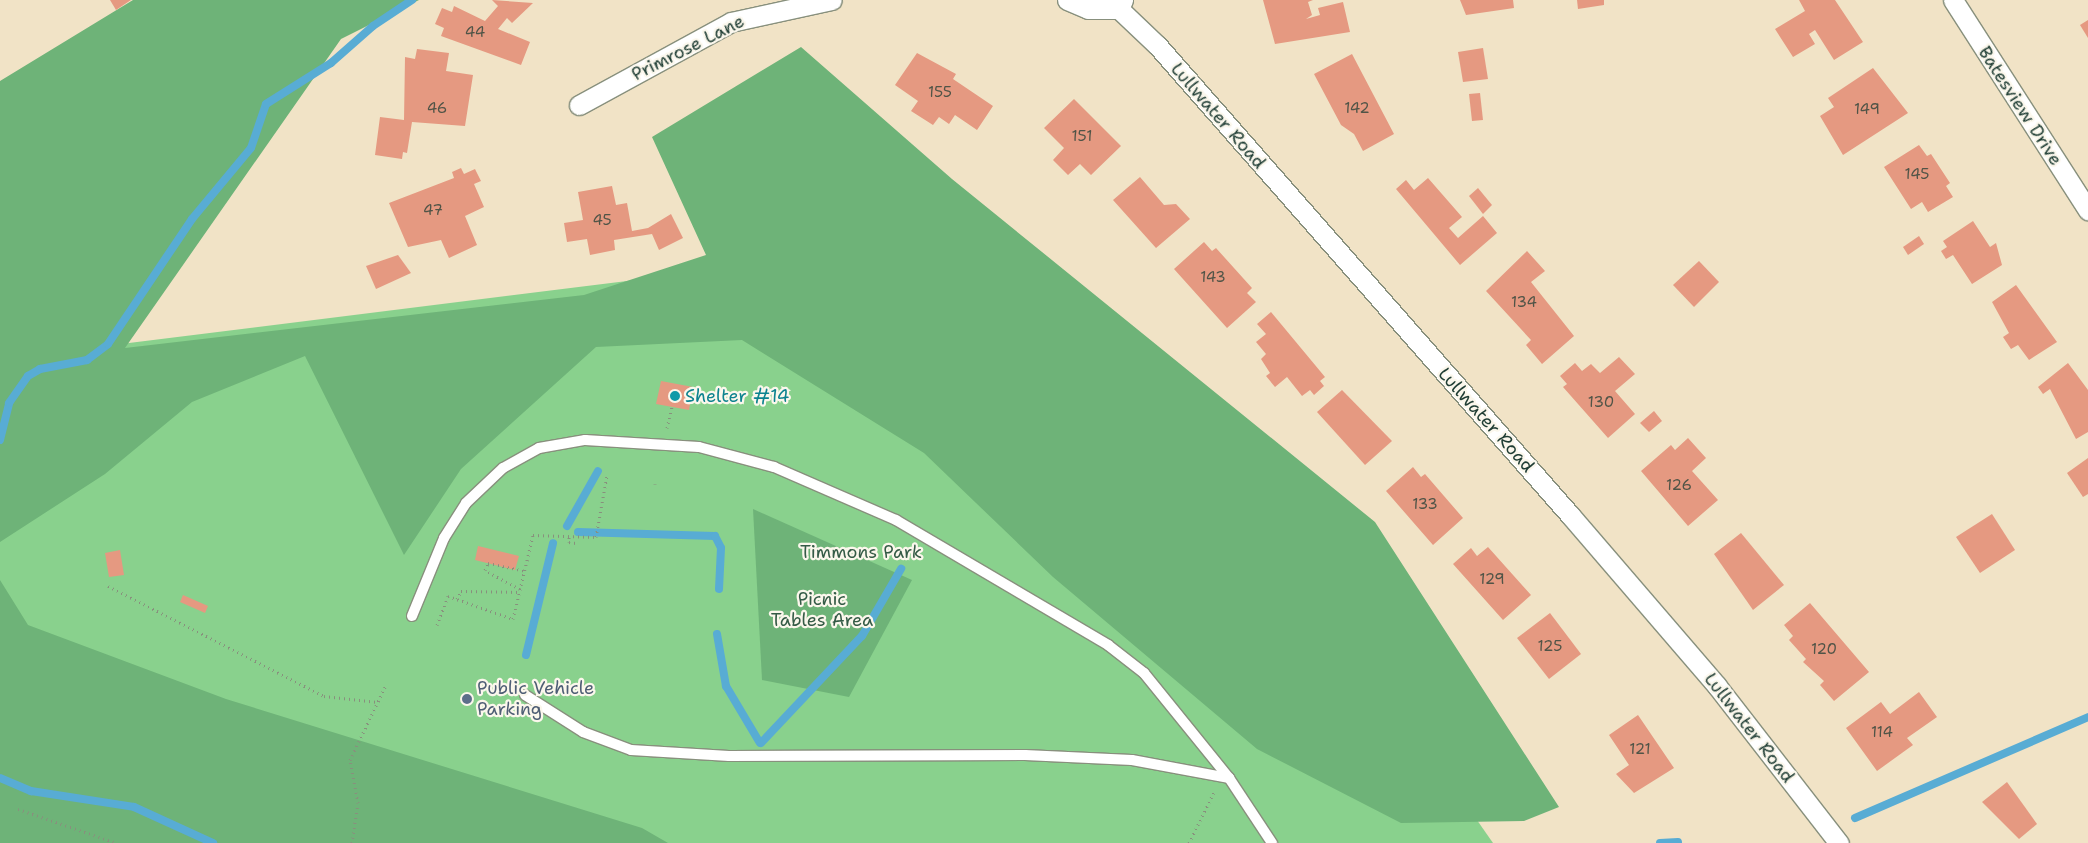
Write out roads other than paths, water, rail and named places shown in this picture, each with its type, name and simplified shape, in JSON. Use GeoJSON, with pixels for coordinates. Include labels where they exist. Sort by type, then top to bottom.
{"type":"FeatureCollection","features":[{"type":"Feature","properties":{"kind":"street","name":"Primrose Lane"},"geometry":{"type":"LineString","coordinates":[[579,105],[731,22],[832,0]]}},
{"type":"Feature","properties":{"kind":"street","name":"Lullwater Road"},"geometry":{"type":"LineString","coordinates":[[1067,0],[1088,9],[1121,4],[1570,515],[1717,686],[1839,843]]}},
{"type":"Feature","properties":{"kind":"street","name":"Batesview Drive"},"geometry":{"type":"LineString","coordinates":[[1954,0],[2088,210]]}},
{"type":"Feature","properties":{"kind":"lane"},"geometry":{"type":"LineString","coordinates":[[412,616],[444,538],[466,503],[503,468],[539,448],[585,440],[699,447],[774,467],[896,520],[1108,645],[1144,673],[1229,778],[1272,843]]}},
{"type":"Feature","properties":{"kind":"lane"},"geometry":{"type":"LineString","coordinates":[[525,695],[583,732],[631,750],[729,756],[1025,755],[1132,760],[1229,778]]}},
{"type":"Feature","properties":{"kind":"waterway"},"geometry":{"type":"LineString","coordinates":[[0,440],[9,403],[28,376],[40,369],[87,360],[108,344],[192,219],[251,148],[266,104],[331,63],[373,26],[412,0]]}},
{"type":"Feature","properties":{"kind":"waterway"},"geometry":{"type":"LineString","coordinates":[[567,526],[598,471]]}},
{"type":"Feature","properties":{"kind":"waterway"},"geometry":{"type":"LineString","coordinates":[[578,532],[715,536],[721,548],[719,589]]}},
{"type":"Feature","properties":{"kind":"waterway"},"geometry":{"type":"LineString","coordinates":[[526,655],[553,543]]}},
{"type":"Feature","properties":{"kind":"waterway"},"geometry":{"type":"LineString","coordinates":[[761,743],[862,636],[901,569]]}},
{"type":"Feature","properties":{"kind":"waterway"},"geometry":{"type":"LineString","coordinates":[[717,634],[726,686],[760,743]]}},
{"type":"Feature","properties":{"kind":"waterway"},"geometry":{"type":"LineString","coordinates":[[1855,818],[2088,717]]}},
{"type":"Feature","properties":{"kind":"waterway"},"geometry":{"type":"LineString","coordinates":[[0,778],[31,791],[134,807],[213,843]]}},
{"type":"Feature","properties":{"kind":"waterway"},"geometry":{"type":"LineString","coordinates":[[1660,843],[1678,842]]}},
{"type":"Feature","properties":{"kind":"place","name":"Shelter #14"},"geometry":{"type":"Point","coordinates":[675,396]}},
{"type":"Feature","properties":{"kind":"place","name":"Public Vehicle Parking"},"geometry":{"type":"Point","coordinates":[467,699]}},
{"type":"Feature","properties":{"kind":"park label","name":"Timmons Park"},"geometry":{"type":"Point","coordinates":[861,552]}},
{"type":"Feature","properties":{"kind":"park label","name":"Picnic Tables Area"},"geometry":{"type":"Point","coordinates":[822,610]}}]}
